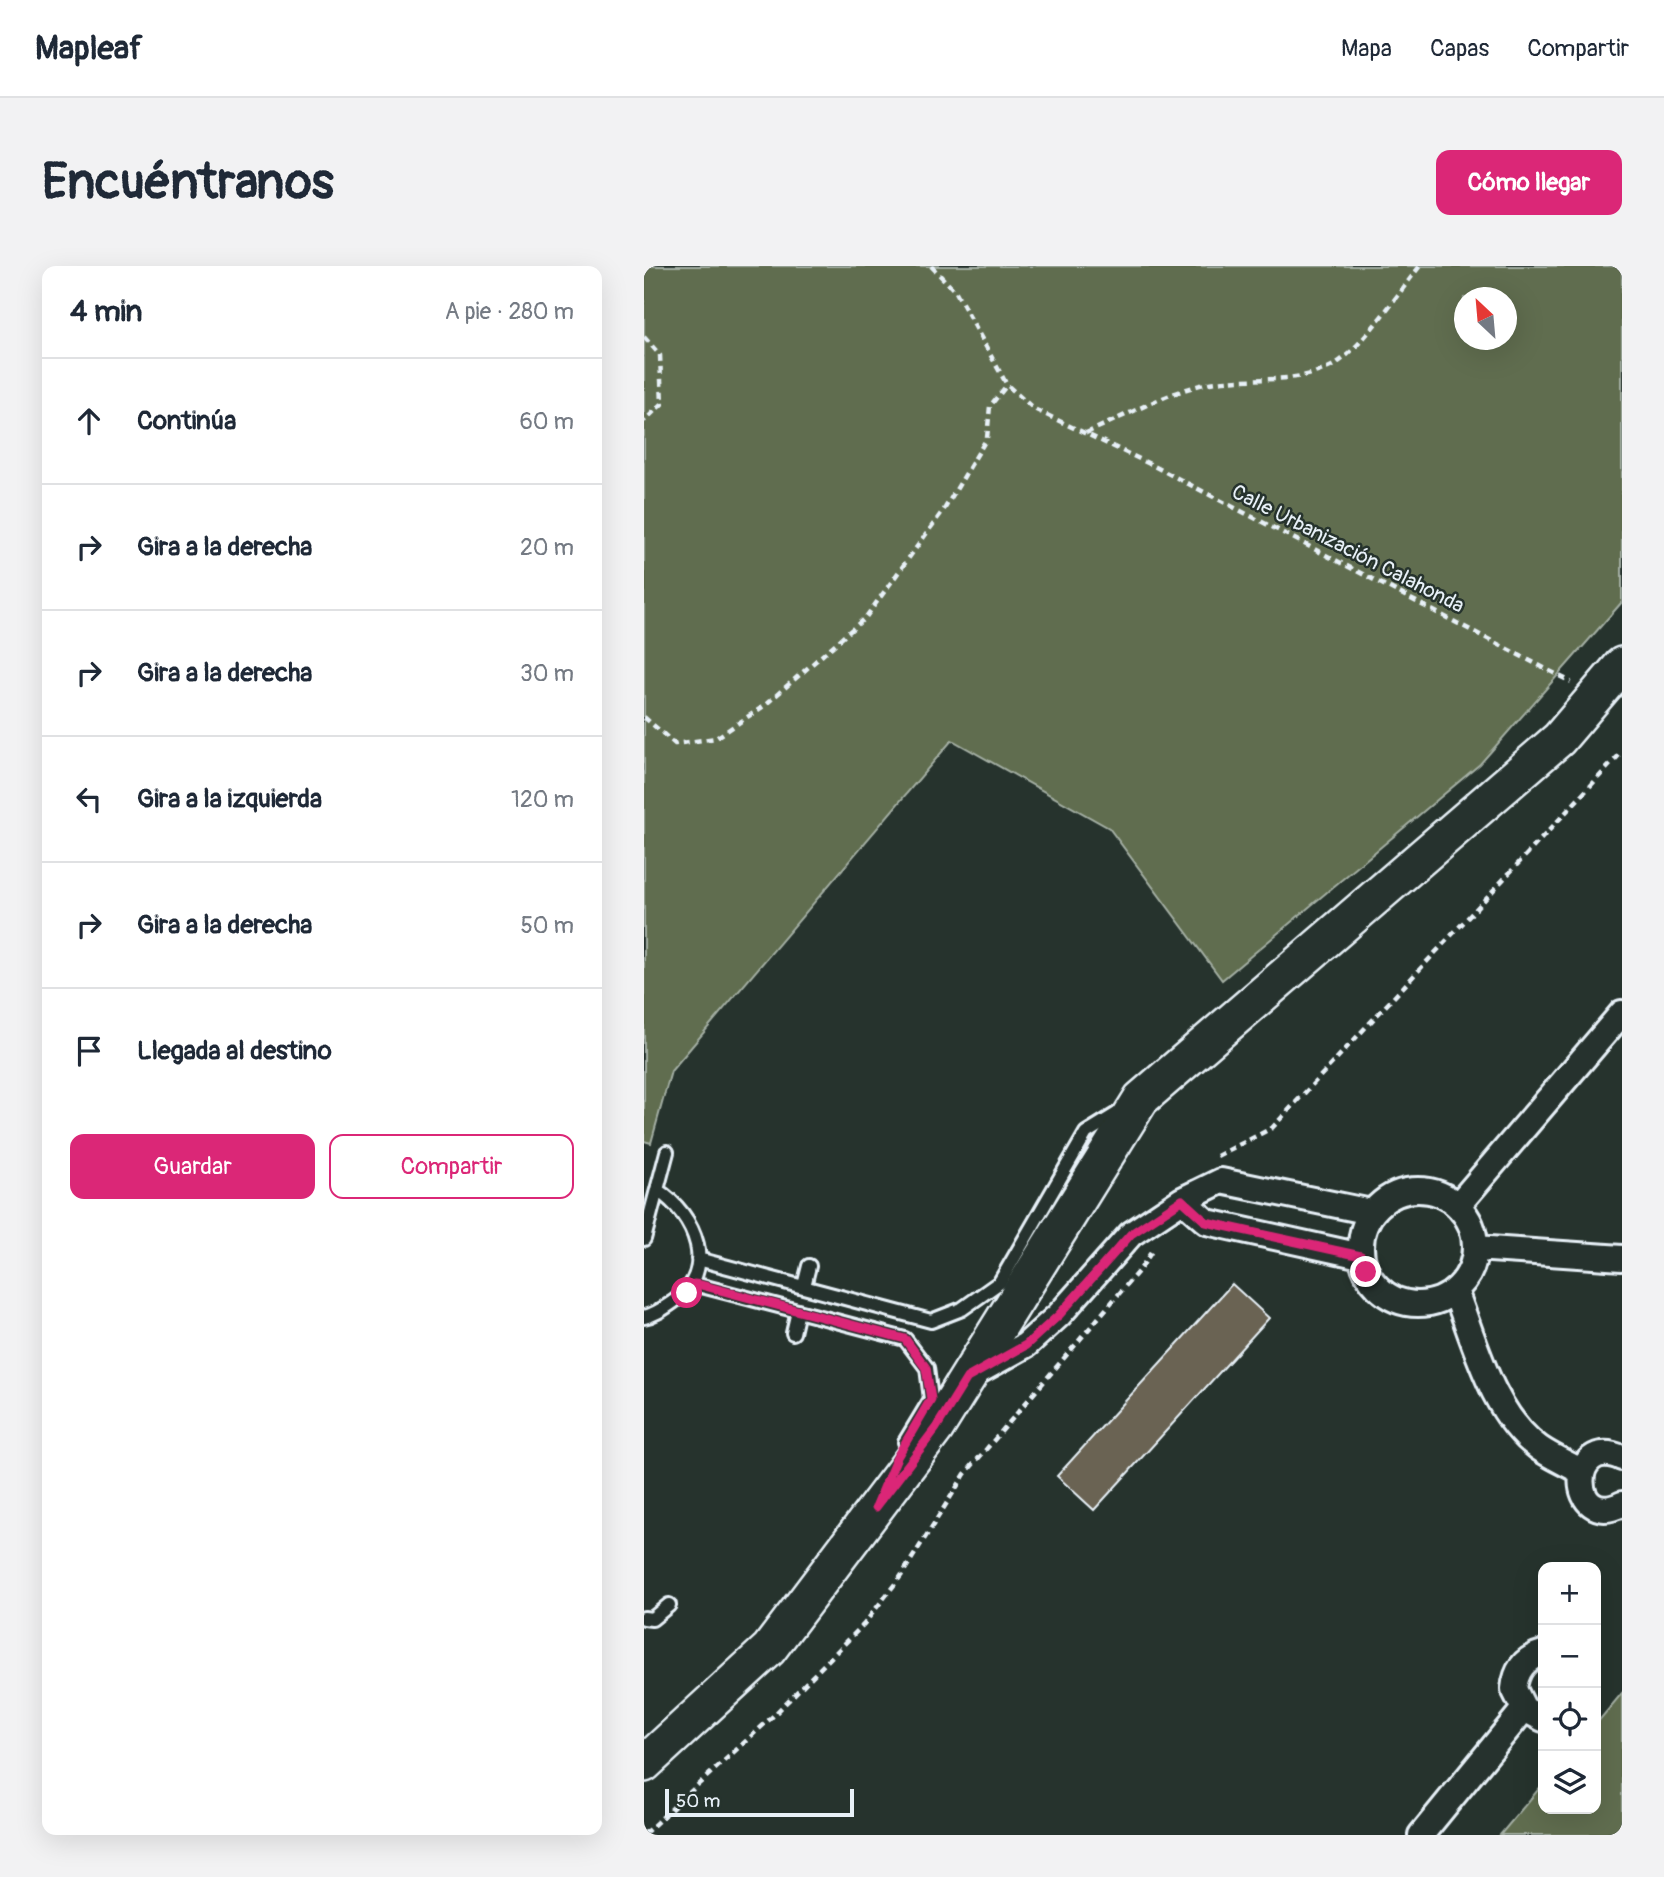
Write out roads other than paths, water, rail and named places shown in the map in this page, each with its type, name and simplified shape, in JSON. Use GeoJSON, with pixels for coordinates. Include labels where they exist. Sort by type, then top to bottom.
{"type":"FeatureCollection","features":[{"type":"Feature","properties":{"kind":"main road"},"geometry":{"type":"LineString","coordinates":[[644,1764],[769,1649],[936,1428],[1141,1099],[1559,739],[1622,665]]}},
{"type":"Feature","properties":{"kind":"street"},"geometry":{"type":"LineString","coordinates":[[1458,1205],[1622,1013]]}},
{"type":"Feature","properties":{"kind":"street"},"geometry":{"type":"LineString","coordinates":[[967,1378],[1026,1345],[1059,1315],[1131,1234],[1182,1200],[1221,1181],[1371,1212]]}},
{"type":"Feature","properties":{"kind":"street"},"geometry":{"type":"LineString","coordinates":[[1410,1190],[1433,1191],[1458,1205],[1471,1226],[1475,1248],[1470,1271],[1455,1290],[1440,1300],[1421,1304],[1391,1298],[1373,1283],[1361,1256],[1362,1233],[1371,1212],[1388,1197],[1410,1190]]}},
{"type":"Feature","properties":{"kind":"street"},"geometry":{"type":"LineString","coordinates":[[1182,1200],[1206,1222],[1361,1256]]}},
{"type":"Feature","properties":{"kind":"street"},"geometry":{"type":"LineString","coordinates":[[1475,1248],[1622,1258]]}},
{"type":"Feature","properties":{"kind":"street"},"geometry":{"type":"LineString","coordinates":[[1455,1290],[1485,1369],[1509,1418],[1537,1447],[1582,1472]]}},
{"type":"Feature","properties":{"kind":"street"},"geometry":{"type":"LineString","coordinates":[[1622,1458],[1612,1454],[1597,1457],[1582,1472],[1581,1489],[1589,1502],[1607,1509],[1622,1504]]}},
{"type":"Feature","properties":{"kind":"street"},"geometry":{"type":"LineString","coordinates":[[1421,1835],[1534,1714],[1514,1689],[1517,1672],[1525,1661],[1538,1655]]}},
{"type":"Feature","properties":{"kind":"lane"},"geometry":{"type":"LineString","coordinates":[[698,1259],[931,1321],[962,1309],[1000,1282],[1086,1133],[1141,1099]]}},
{"type":"Feature","properties":{"kind":"lane"},"geometry":{"type":"LineString","coordinates":[[644,1239],[667,1152]]}},
{"type":"Feature","properties":{"kind":"lane"},"geometry":{"type":"LineString","coordinates":[[644,1317],[652,1316],[687,1293],[694,1284],[698,1259],[692,1225],[675,1201],[657,1190]]}},
{"type":"Feature","properties":{"kind":"lane"},"geometry":{"type":"LineString","coordinates":[[804,1286],[809,1266]]}},
{"type":"Feature","properties":{"kind":"lane"},"geometry":{"type":"LineString","coordinates":[[694,1284],[905,1339],[926,1368],[931,1399],[897,1457],[876,1507]]}},
{"type":"Feature","properties":{"kind":"lane"},"geometry":{"type":"LineString","coordinates":[[793,1333],[798,1311]]}},
{"type":"Feature","properties":{"kind":"lane"},"geometry":{"type":"LineString","coordinates":[[644,1618],[652,1619],[668,1605]]}}]}
